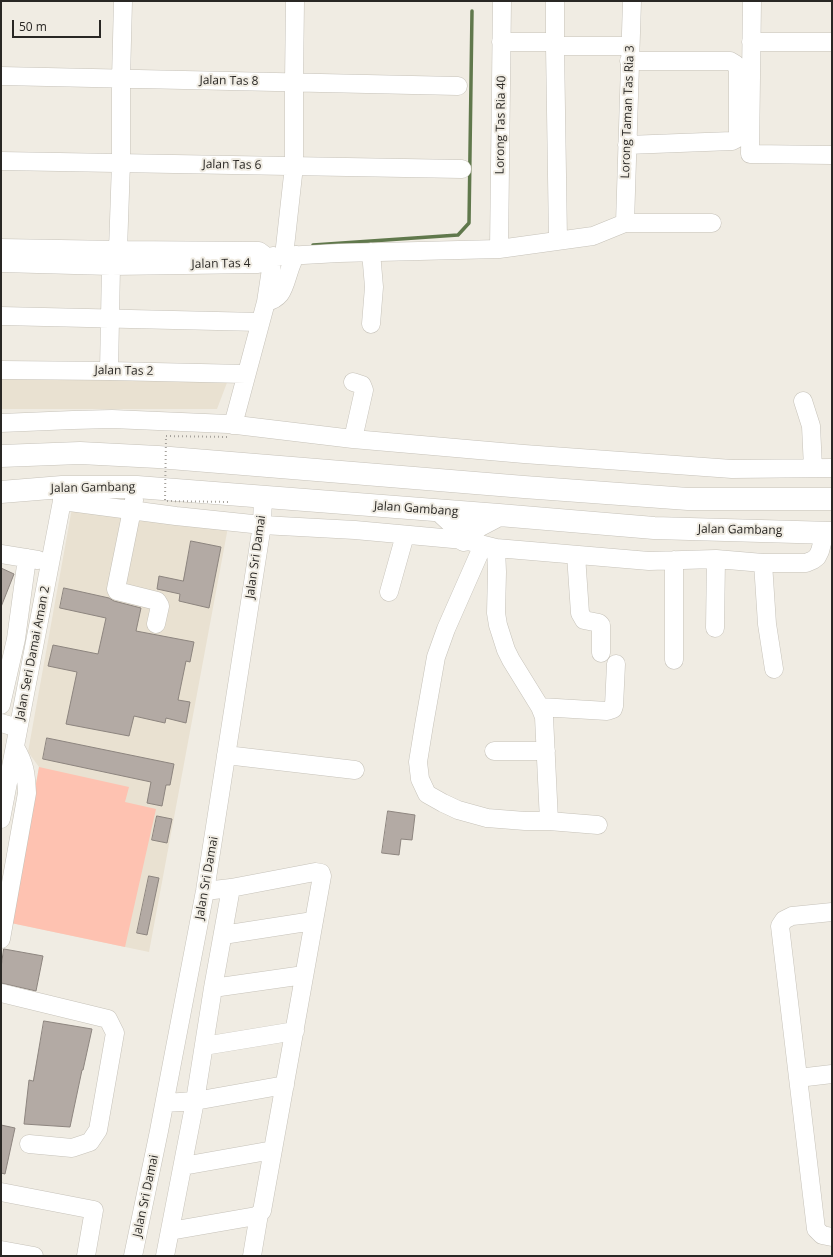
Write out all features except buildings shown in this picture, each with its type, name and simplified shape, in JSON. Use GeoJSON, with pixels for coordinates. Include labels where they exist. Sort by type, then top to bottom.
{"type":"FeatureCollection","features":[{"type":"Feature","properties":{"kind":"highway"},"geometry":{"type":"LineString","coordinates":[[1,456],[80,453],[158,457],[516,487],[688,499],[832,499]]}},
{"type":"Feature","properties":{"kind":"highway","name":"Jalan Gambang"},"geometry":{"type":"LineString","coordinates":[[1,492],[62,494],[137,487],[440,511],[499,514],[654,528],[828,533]]}},
{"type":"Feature","properties":{"kind":"highway"},"geometry":{"type":"LineString","coordinates":[[440,511],[454,524],[481,544]]}},
{"type":"Feature","properties":{"kind":"highway"},"geometry":{"type":"LineString","coordinates":[[481,544],[478,526],[499,514]]}},
{"type":"Feature","properties":{"kind":"street"},"geometry":{"type":"LineString","coordinates":[[109,371],[110,319],[121,163],[123,1]]}},
{"type":"Feature","properties":{"kind":"street"},"geometry":{"type":"LineString","coordinates":[[280,256],[294,166],[295,1]]}},
{"type":"Feature","properties":{"kind":"street","name":"Lorong Tas Ria 40"},"geometry":{"type":"LineString","coordinates":[[499,249],[502,1]]}},
{"type":"Feature","properties":{"kind":"street"},"geometry":{"type":"LineString","coordinates":[[555,1],[558,240]]}},
{"type":"Feature","properties":{"kind":"street","name":"Lorong Taman Tas Ria 3"},"geometry":{"type":"LineString","coordinates":[[625,223],[632,1]]}},
{"type":"Feature","properties":{"kind":"street"},"geometry":{"type":"LineString","coordinates":[[752,1],[750,154],[832,155]]}},
{"type":"Feature","properties":{"kind":"street"},"geometry":{"type":"LineString","coordinates":[[501,42],[550,42],[555,46],[630,54],[730,61],[738,68],[738,135],[736,139],[732,141],[627,145]]}},
{"type":"Feature","properties":{"kind":"street"},"geometry":{"type":"LineString","coordinates":[[752,42],[832,42]]}},
{"type":"Feature","properties":{"kind":"street","name":"Jalan Tas 8"},"geometry":{"type":"LineString","coordinates":[[1,76],[458,86]]}},
{"type":"Feature","properties":{"kind":"street","name":"Jalan Tas 6"},"geometry":{"type":"LineString","coordinates":[[1,161],[462,169]]}},
{"type":"Feature","properties":{"kind":"street"},"geometry":{"type":"LineString","coordinates":[[280,256],[499,249],[593,236],[625,223],[712,223]]}},
{"type":"Feature","properties":{"kind":"street","name":"Jalan Tas 4"},"geometry":{"type":"LineString","coordinates":[[1,248],[114,258]]}},
{"type":"Feature","properties":{"kind":"street","name":"Jalan Tas 4"},"geometry":{"type":"LineString","coordinates":[[1,263],[258,251],[280,256]]}},
{"type":"Feature","properties":{"kind":"street"},"geometry":{"type":"LineString","coordinates":[[371,252],[374,287],[371,324]]}},
{"type":"Feature","properties":{"kind":"street"},"geometry":{"type":"LineString","coordinates":[[230,431],[266,302],[281,294],[292,263],[280,256]]}},
{"type":"Feature","properties":{"kind":"street"},"geometry":{"type":"LineString","coordinates":[[1,316],[260,322]]}},
{"type":"Feature","properties":{"kind":"street","name":"Jalan Tas 2"},"geometry":{"type":"LineString","coordinates":[[1,370],[246,374]]}},
{"type":"Feature","properties":{"kind":"street"},"geometry":{"type":"LineString","coordinates":[[353,382],[362,385],[364,390],[353,439]]}},
{"type":"Feature","properties":{"kind":"street"},"geometry":{"type":"LineString","coordinates":[[803,401],[812,426],[813,468]]}},
{"type":"Feature","properties":{"kind":"street"},"geometry":{"type":"LineString","coordinates":[[1,423],[112,419],[230,431],[353,439],[524,454],[732,469],[832,468]]}},
{"type":"Feature","properties":{"kind":"street"},"geometry":{"type":"LineString","coordinates":[[137,487],[116,589],[118,591],[158,601],[160,606],[156,624]]}},
{"type":"Feature","properties":{"kind":"street"},"geometry":{"type":"LineString","coordinates":[[62,494],[132,510],[171,516],[262,525],[355,530],[576,555],[650,561],[716,558],[763,563],[806,563],[813,560],[817,556],[828,533]]}},
{"type":"Feature","properties":{"kind":"street","name":"Jalan Seri Damai Aman 2"},"geometry":{"type":"LineString","coordinates":[[2,810],[6,764],[15,747],[62,494]]}},
{"type":"Feature","properties":{"kind":"street","name":"Jalan Sri Damai"},"geometry":{"type":"LineString","coordinates":[[133,1256],[165,1103],[205,890],[262,525],[263,496]]}},
{"type":"Feature","properties":{"kind":"street"},"geometry":{"type":"LineString","coordinates":[[389,592],[405,535]]}},
{"type":"Feature","properties":{"kind":"street"},"geometry":{"type":"LineString","coordinates":[[481,544],[497,572],[496,612],[498,625],[506,650],[540,707],[544,717],[550,820]]}},
{"type":"Feature","properties":{"kind":"street"},"geometry":{"type":"LineString","coordinates":[[481,544],[436,657],[418,762],[420,779],[427,794],[442,803],[458,810],[488,818],[526,821],[550,820],[598,825]]}},
{"type":"Feature","properties":{"kind":"street"},"geometry":{"type":"LineString","coordinates":[[1,554],[50,562]]}},
{"type":"Feature","properties":{"kind":"street"},"geometry":{"type":"LineString","coordinates":[[576,555],[580,612],[584,620],[599,623],[601,625],[601,653]]}},
{"type":"Feature","properties":{"kind":"street"},"geometry":{"type":"LineString","coordinates":[[1,705],[16,639],[27,558]]}},
{"type":"Feature","properties":{"kind":"street"},"geometry":{"type":"LineString","coordinates":[[715,628],[716,558]]}},
{"type":"Feature","properties":{"kind":"street"},"geometry":{"type":"LineString","coordinates":[[674,560],[674,660]]}},
{"type":"Feature","properties":{"kind":"street"},"geometry":{"type":"LineString","coordinates":[[763,563],[767,624],[774,669]]}},
{"type":"Feature","properties":{"kind":"street"},"geometry":{"type":"LineString","coordinates":[[540,707],[611,710],[614,706],[616,664]]}},
{"type":"Feature","properties":{"kind":"street"},"geometry":{"type":"LineString","coordinates":[[1,723],[18,728]]}},
{"type":"Feature","properties":{"kind":"street"},"geometry":{"type":"LineString","coordinates":[[1,939],[27,793],[26,777],[22,760],[15,747]]}},
{"type":"Feature","properties":{"kind":"street"},"geometry":{"type":"LineString","coordinates":[[494,751],[546,751]]}},
{"type":"Feature","properties":{"kind":"street"},"geometry":{"type":"LineString","coordinates":[[226,755],[355,770]]}},
{"type":"Feature","properties":{"kind":"street"},"geometry":{"type":"LineString","coordinates":[[205,890],[231,888],[315,872],[322,874],[295,1031],[252,1256]]}},
{"type":"Feature","properties":{"kind":"street"},"geometry":{"type":"LineString","coordinates":[[165,1256],[195,1101],[231,888]]}},
{"type":"Feature","properties":{"kind":"street"},"geometry":{"type":"LineString","coordinates":[[831,917],[787,918],[781,922],[780,926],[816,1229],[822,1235],[832,1237]]}},
{"type":"Feature","properties":{"kind":"street"},"geometry":{"type":"LineString","coordinates":[[223,936],[313,922]]}},
{"type":"Feature","properties":{"kind":"street"},"geometry":{"type":"LineString","coordinates":[[213,988],[304,975]]}},
{"type":"Feature","properties":{"kind":"street"},"geometry":{"type":"LineString","coordinates":[[1,993],[108,1020],[115,1033],[98,1130],[90,1142],[72,1148],[29,1144]]}},
{"type":"Feature","properties":{"kind":"street"},"geometry":{"type":"LineString","coordinates":[[204,1046],[295,1031]]}},
{"type":"Feature","properties":{"kind":"street"},"geometry":{"type":"LineString","coordinates":[[798,1078],[832,1074]]}},
{"type":"Feature","properties":{"kind":"street"},"geometry":{"type":"LineString","coordinates":[[165,1103],[195,1101],[285,1085]]}},
{"type":"Feature","properties":{"kind":"street"},"geometry":{"type":"LineString","coordinates":[[183,1166],[273,1150]]}},
{"type":"Feature","properties":{"kind":"street"},"geometry":{"type":"LineString","coordinates":[[1,1192],[94,1210],[86,1256]]}},
{"type":"Feature","properties":{"kind":"street"},"geometry":{"type":"LineString","coordinates":[[170,1231],[256,1216],[259,1214]]}},
{"type":"Feature","properties":{"kind":"street"},"geometry":{"type":"LineString","coordinates":[[1,1250],[34,1256]]}},
{"type":"Feature","properties":{"kind":"path"},"geometry":{"type":"LineString","coordinates":[[228,502],[165,501],[166,436],[230,431]]}},
{"type":"Feature","properties":{"kind":"shaded area"},"geometry":{"type":"Polygon","coordinates":[[[1,376],[228,380],[217,409],[1,409],[1,376]]]}},
{"type":"Feature","properties":{"kind":"shaded area"},"geometry":{"type":"Polygon","coordinates":[[[72,508],[228,527],[149,952],[11,923],[39,767],[28,752],[72,508]]]}},
{"type":"Feature","properties":{"kind":"shaded area"},"geometry":{"type":"Polygon","coordinates":[[[39,767],[129,787],[125,802],[156,809],[125,947],[11,923],[39,767]]]}},
{"type":"Feature","properties":{"kind":"waterway"},"geometry":{"type":"LineString","coordinates":[[313,245],[458,235],[469,223],[472,11]]}}]}
